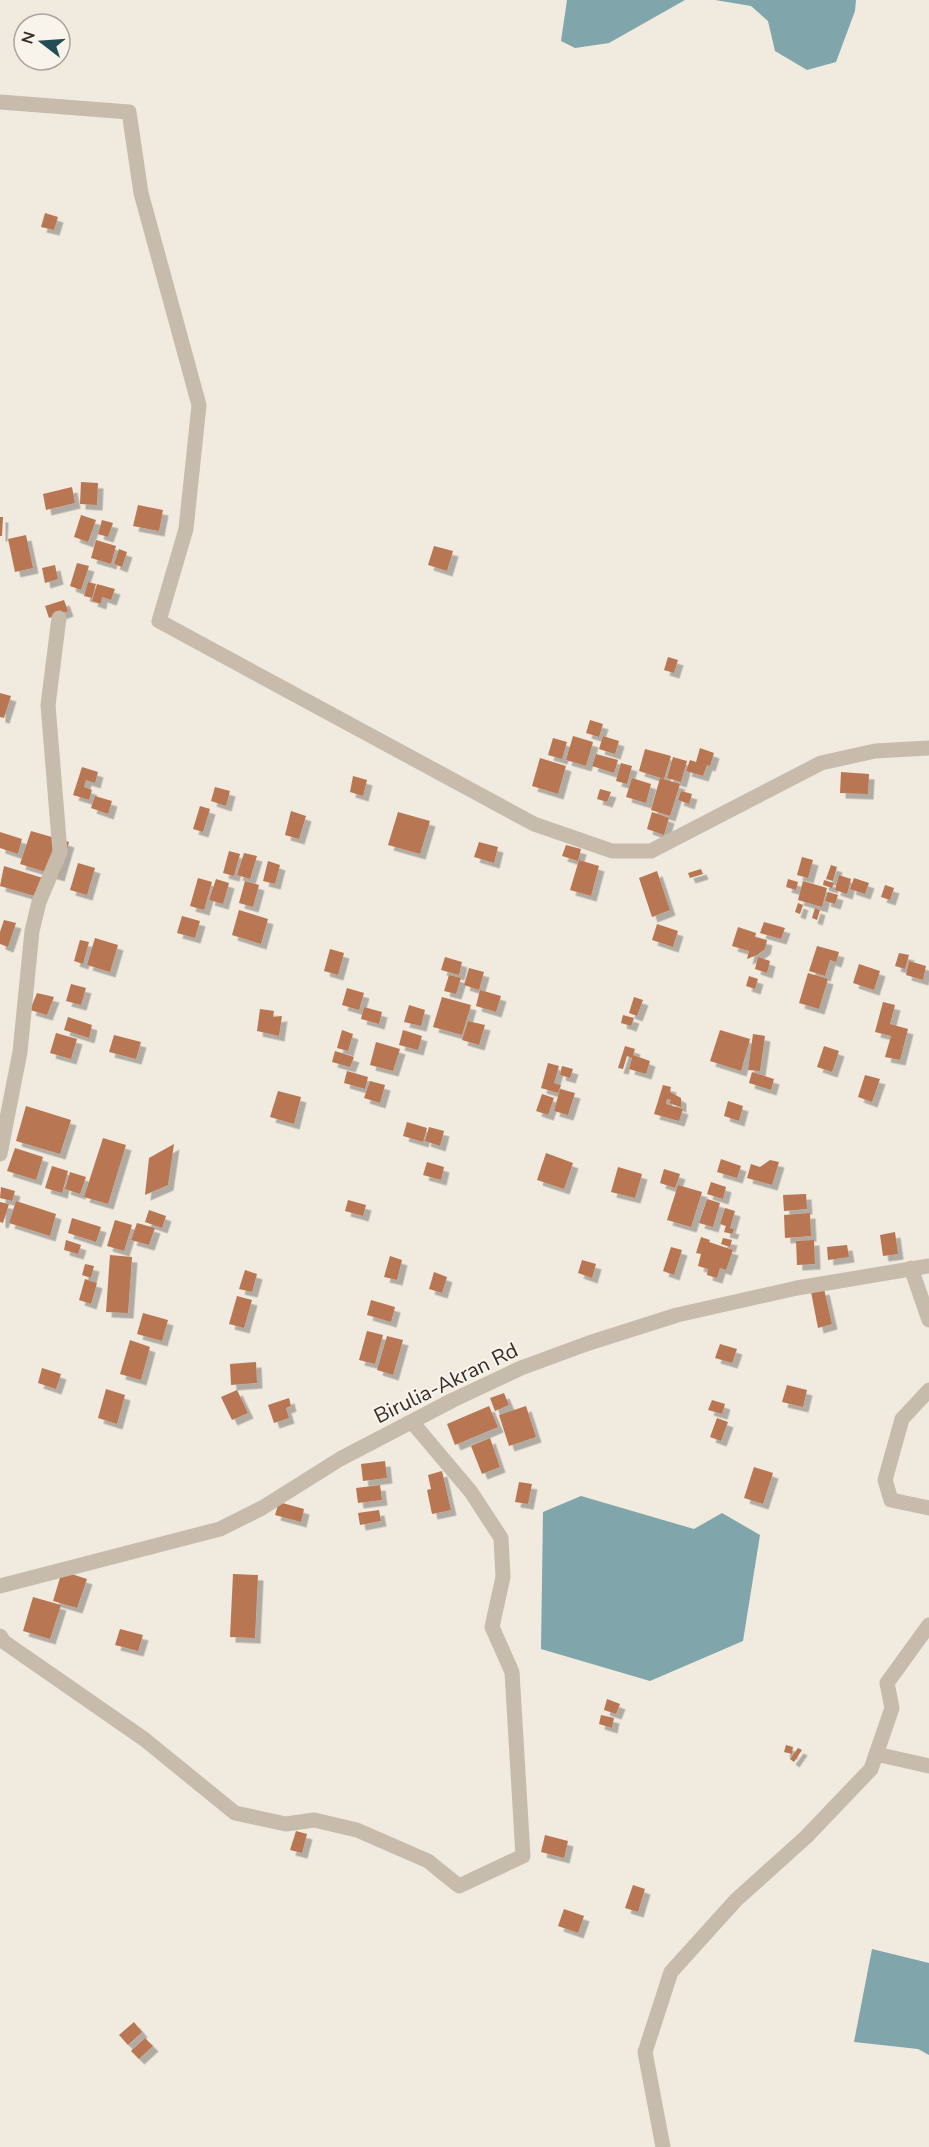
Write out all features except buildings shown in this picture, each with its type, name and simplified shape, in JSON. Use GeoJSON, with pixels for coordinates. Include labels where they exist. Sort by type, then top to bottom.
{"type":"FeatureCollection","features":[{"type":"Feature","properties":{"kind":"street"},"geometry":{"type":"LineString","coordinates":[[0,102],[129,112],[141,194],[199,405],[186,529],[159,621],[534,824],[612,851],[651,851],[820,763],[875,751],[929,748]]}},
{"type":"Feature","properties":{"kind":"street"},"geometry":{"type":"LineString","coordinates":[[0,1154],[20,1052],[32,931],[39,902],[60,852],[48,705],[59,618]]}},
{"type":"Feature","properties":{"kind":"street","name":"Birulia-Akran Rd"},"geometry":{"type":"LineString","coordinates":[[0,1586],[220,1529],[262,1508],[340,1459],[412,1422],[520,1368],[589,1343],[677,1315],[796,1288],[929,1266]]}},
{"type":"Feature","properties":{"kind":"street"},"geometry":{"type":"LineString","coordinates":[[911,1268],[929,1320]]}},
{"type":"Feature","properties":{"kind":"street"},"geometry":{"type":"LineString","coordinates":[[929,1390],[902,1419],[885,1480],[891,1500],[929,1508]]}},
{"type":"Feature","properties":{"kind":"street"},"geometry":{"type":"LineString","coordinates":[[0,1636],[3,1641],[144,1739],[235,1813],[286,1824],[314,1820],[357,1830],[428,1861],[459,1886],[523,1857],[512,1672],[492,1627],[503,1577],[501,1538],[471,1492],[412,1422]]}},
{"type":"Feature","properties":{"kind":"street"},"geometry":{"type":"LineString","coordinates":[[663,2147],[645,2052],[671,1972],[736,1900],[806,1837],[871,1769],[892,1708],[887,1683],[929,1625]]}},
{"type":"Feature","properties":{"kind":"street"},"geometry":{"type":"LineString","coordinates":[[876,1754],[929,1766]]}},
{"type":"Feature","properties":{"kind":"water"},"geometry":{"type":"Polygon","coordinates":[[[567,0],[685,0],[609,43],[575,48],[561,41],[567,0]]]}},
{"type":"Feature","properties":{"kind":"water"},"geometry":{"type":"Polygon","coordinates":[[[715,0],[856,0],[855,11],[836,62],[807,70],[775,51],[768,21],[751,6],[715,0]]]}},
{"type":"Feature","properties":{"kind":"water"},"geometry":{"type":"Polygon","coordinates":[[[581,1496],[694,1529],[722,1513],[760,1535],[743,1641],[650,1681],[541,1649],[543,1512],[581,1496]]]}},
{"type":"Feature","properties":{"kind":"water"},"geometry":{"type":"Polygon","coordinates":[[[872,1949],[929,1963],[929,2055],[918,2049],[854,2042],[872,1949]]]}}]}
